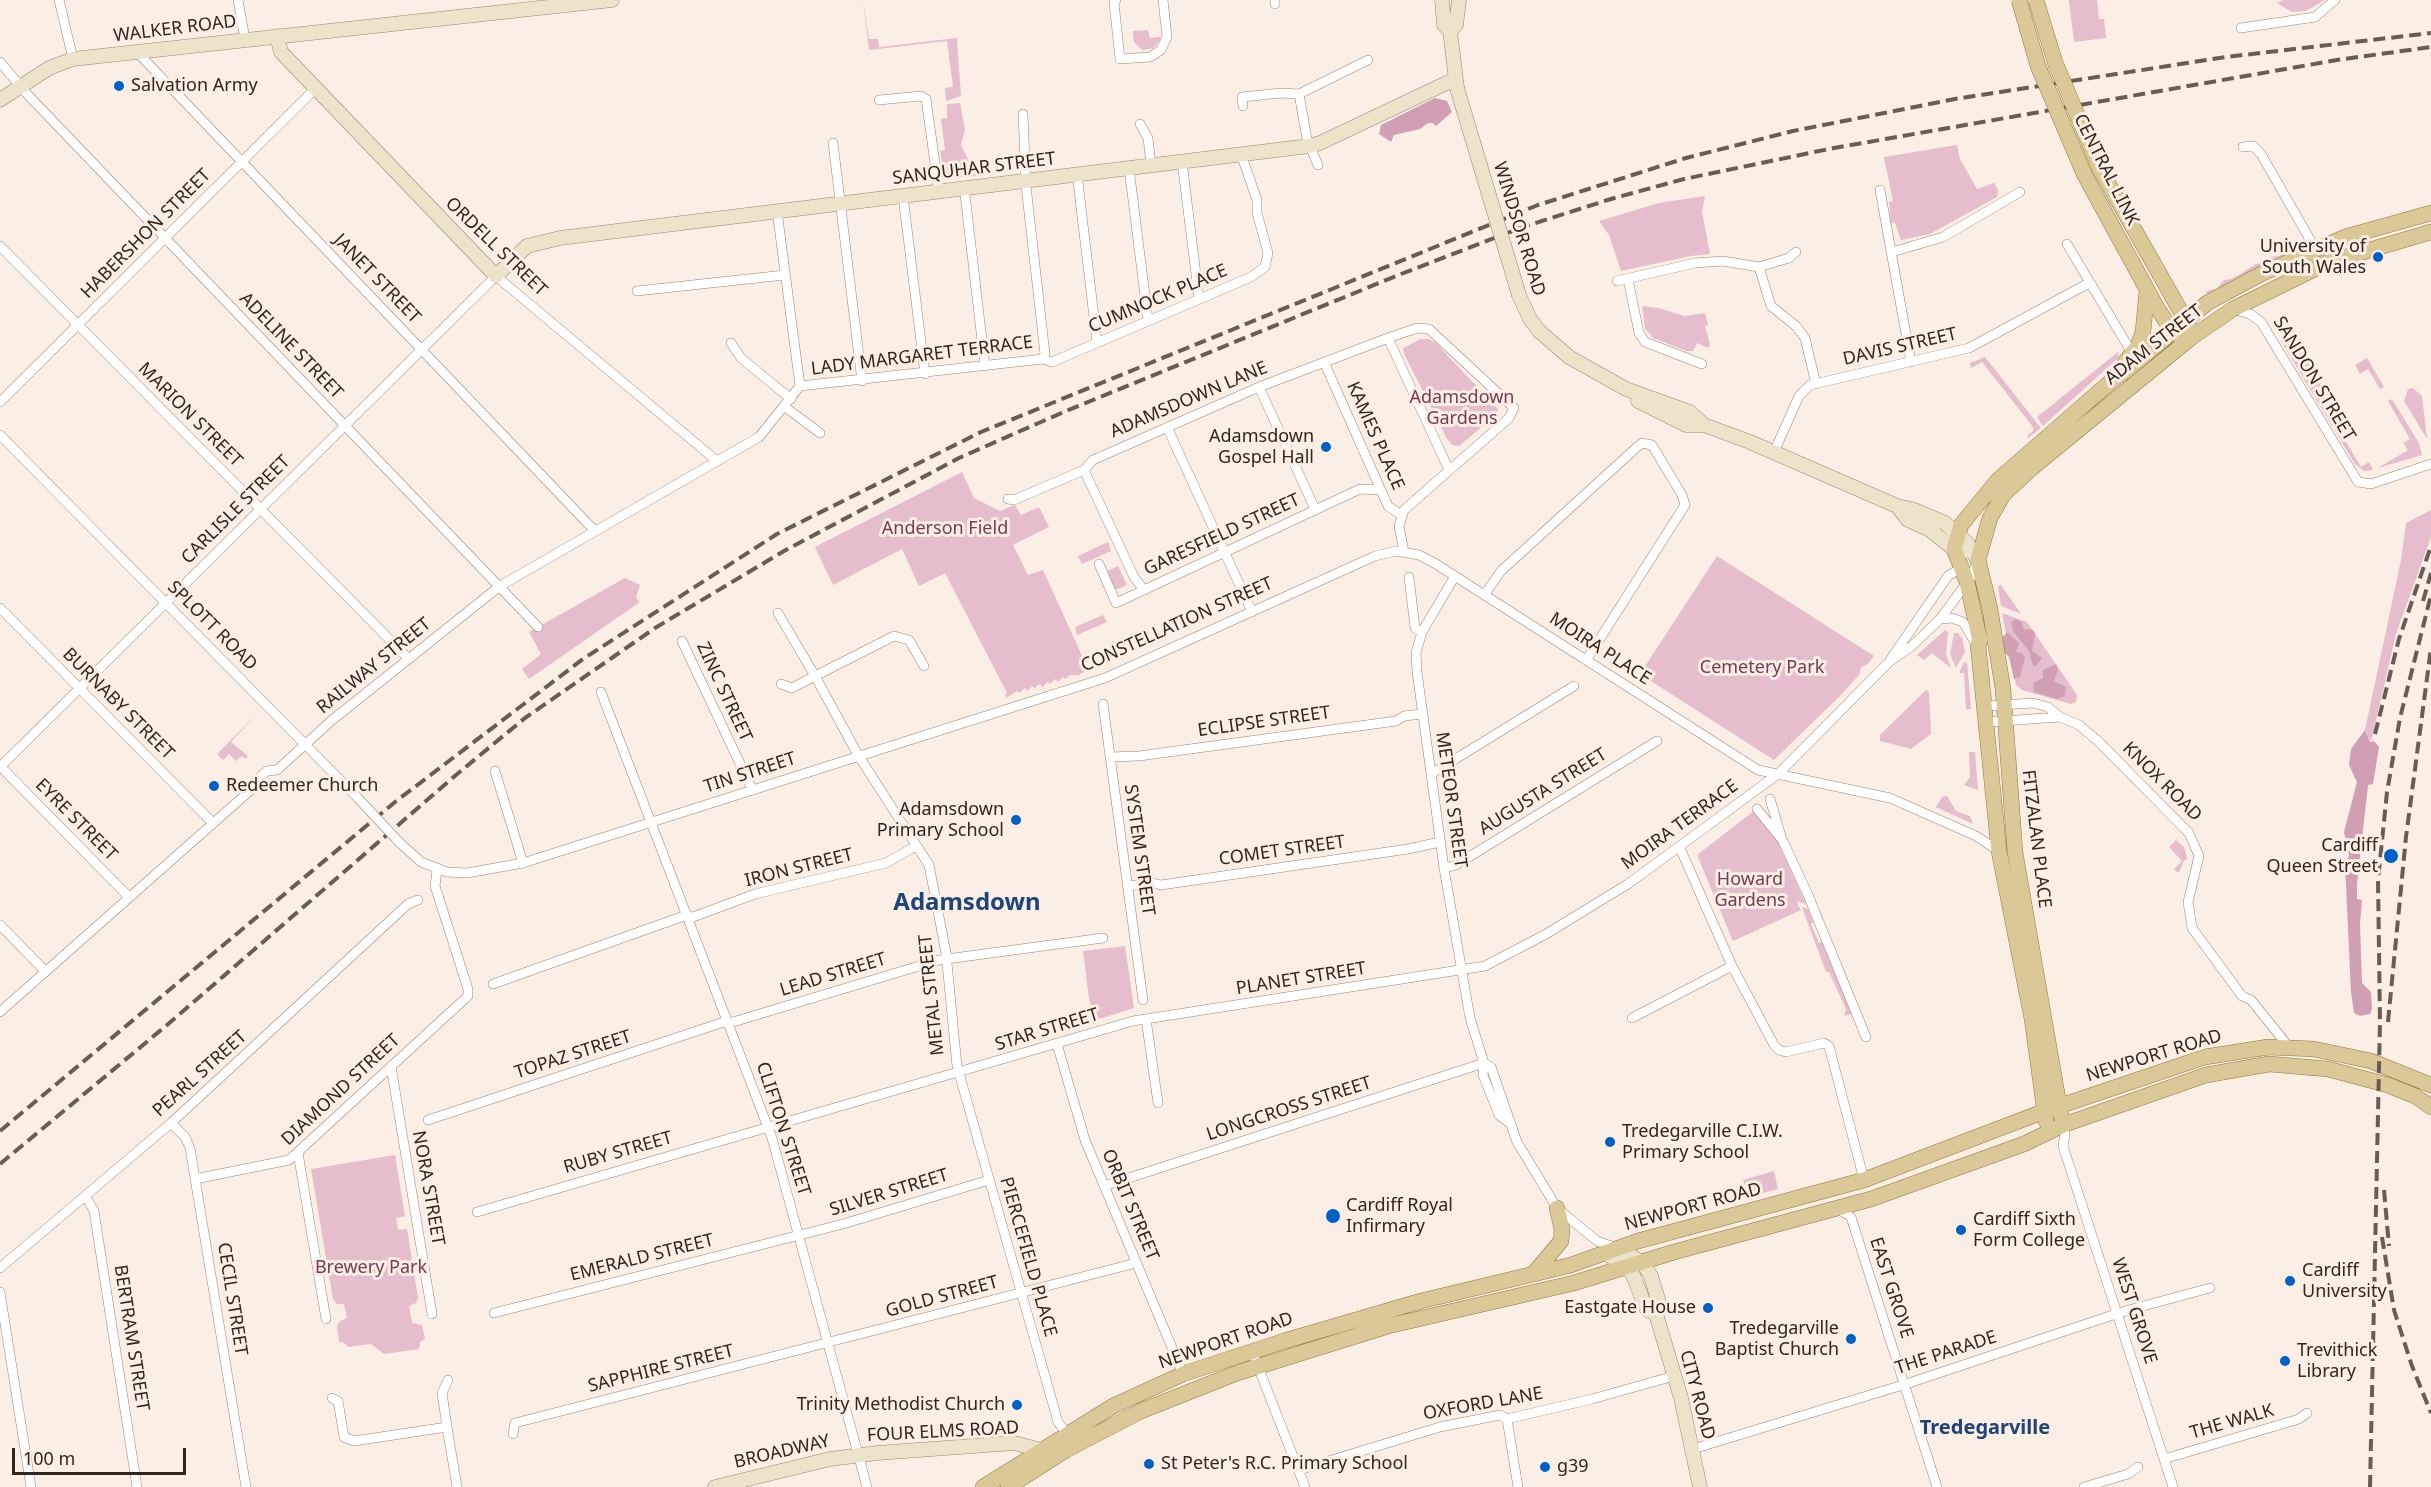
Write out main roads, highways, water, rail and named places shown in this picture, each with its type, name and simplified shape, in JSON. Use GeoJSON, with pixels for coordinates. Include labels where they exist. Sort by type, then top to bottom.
{"type":"FeatureCollection","features":[{"type":"Feature","properties":{"kind":"main road","name":"CENTRAL LINK"},"geometry":{"type":"LineString","coordinates":[[2019,0],[2038,66],[2085,176],[2172,331],[2190,339]]}},
{"type":"Feature","properties":{"kind":"main road","name":"CENTRAL LINK"},"geometry":{"type":"LineString","coordinates":[[2036,0],[2055,62],[2100,169],[2186,318],[2190,339]]}},
{"type":"Feature","properties":{"kind":"main road","name":"ADAM STREET"},"geometry":{"type":"LineString","coordinates":[[1954,549],[1958,533],[1967,515],[1998,480],[2116,377],[2207,303],[2239,285],[2345,237],[2431,213]]}},
{"type":"Feature","properties":{"kind":"main road","name":"ADAM STREET"},"geometry":{"type":"LineString","coordinates":[[1974,563],[1992,512],[2011,487],[2190,339],[2233,309],[2329,262],[2431,232]]}},
{"type":"Feature","properties":{"kind":"main road"},"geometry":{"type":"LineString","coordinates":[[2116,377],[2141,340],[2146,317],[2147,290]]}},
{"type":"Feature","properties":{"kind":"main road","name":"FITZALAN PLACE"},"geometry":{"type":"LineString","coordinates":[[1954,549],[1974,563],[2004,704],[2014,845],[2052,1109]]}},
{"type":"Feature","properties":{"kind":"main road","name":"FITZALAN PLACE"},"geometry":{"type":"LineString","coordinates":[[1974,563],[1967,582],[1980,641],[1978,645],[1988,723],[1999,851],[2052,1109]]}},
{"type":"Feature","properties":{"kind":"main road","name":"NEWPORT ROAD"},"geometry":{"type":"LineString","coordinates":[[1008,1487],[1069,1443],[1113,1406],[1183,1374],[1251,1351],[1421,1301],[1571,1265],[1606,1247],[1864,1180],[2052,1109],[2205,1057],[2250,1049],[2289,1047],[2337,1053],[2371,1061],[2431,1085]]}},
{"type":"Feature","properties":{"kind":"main road","name":"NEWPORT ROAD"},"geometry":{"type":"LineString","coordinates":[[983,1487],[1038,1450],[1069,1443],[1141,1411],[1257,1366],[1388,1326],[1574,1283],[1642,1262],[1838,1209],[1912,1185],[2063,1125],[2206,1075],[2268,1064],[2304,1065],[2345,1072],[2402,1090],[2431,1107]]}},
{"type":"Feature","properties":{"kind":"main road"},"geometry":{"type":"LineString","coordinates":[[2052,1109],[2063,1125]]}},
{"type":"Feature","properties":{"kind":"main road"},"geometry":{"type":"LineString","coordinates":[[2048,1132],[2052,1109]]}},
{"type":"Feature","properties":{"kind":"main road"},"geometry":{"type":"LineString","coordinates":[[1535,1272],[1562,1241],[1557,1208]]}},
{"type":"Feature","properties":{"kind":"railway"},"geometry":{"type":"LineString","coordinates":[[0,1131],[395,802],[583,659],[777,534],[981,432],[1538,205],[1686,158],[1793,131],[1955,99],[2226,57],[2431,33]]}},
{"type":"Feature","properties":{"kind":"railway"},"geometry":{"type":"LineString","coordinates":[[0,1164],[167,1025],[525,718],[655,628],[784,551],[959,458],[1066,411],[1401,274],[1523,227],[1611,199],[1684,179],[1834,148],[2337,60],[2431,47]]}},
{"type":"Feature","properties":{"kind":"railway"},"geometry":{"type":"LineString","coordinates":[[2375,734],[2399,639],[2431,546]]}},
{"type":"Feature","properties":{"kind":"railway"},"geometry":{"type":"LineString","coordinates":[[2423,601],[2431,573]]}},
{"type":"Feature","properties":{"kind":"railway"},"geometry":{"type":"LineString","coordinates":[[2370,1487],[2380,1021],[2378,880],[2387,792],[2400,718],[2431,595]]}},
{"type":"Feature","properties":{"kind":"railway"},"geometry":{"type":"LineString","coordinates":[[2388,1022],[2406,837],[2431,648]]}},
{"type":"Feature","properties":{"kind":"railway"},"geometry":{"type":"LineString","coordinates":[[2384,1190],[2389,1246]]}},
{"type":"Feature","properties":{"kind":"railway"},"geometry":{"type":"LineString","coordinates":[[2382,1237],[2394,1310],[2412,1366],[2431,1413]]}},
{"type":"Feature","properties":{"kind":"place","name":"Salvation Army"},"geometry":{"type":"Point","coordinates":[119,86]}},
{"type":"Feature","properties":{"kind":"place","name":"University of South Wales"},"geometry":{"type":"Point","coordinates":[2378,257]}},
{"type":"Feature","properties":{"kind":"place","name":"Adamsdown Gospel Hall"},"geometry":{"type":"Point","coordinates":[1326,447]}},
{"type":"Feature","properties":{"kind":"place","name":"Redeemer Church"},"geometry":{"type":"Point","coordinates":[214,786]}},
{"type":"Feature","properties":{"kind":"place","name":"Adamsdown Primary School"},"geometry":{"type":"Point","coordinates":[1016,820]}},
{"type":"Feature","properties":{"kind":"place","name":"Cardiff Queen Street"},"geometry":{"type":"Point","coordinates":[2391,856]}},
{"type":"Feature","properties":{"kind":"place","name":"Tredegarville C.I.W. Primary School"},"geometry":{"type":"Point","coordinates":[1610,1142]}},
{"type":"Feature","properties":{"kind":"place","name":"Cardiff Royal Infirmary"},"geometry":{"type":"Point","coordinates":[1333,1216]}},
{"type":"Feature","properties":{"kind":"place","name":"Cardiff Sixth Form College"},"geometry":{"type":"Point","coordinates":[1961,1230]}},
{"type":"Feature","properties":{"kind":"place","name":"Cardiff University"},"geometry":{"type":"Point","coordinates":[2290,1281]}},
{"type":"Feature","properties":{"kind":"place","name":"Eastgate House"},"geometry":{"type":"Point","coordinates":[1708,1308]}},
{"type":"Feature","properties":{"kind":"place","name":"Tredegarville Baptist Church"},"geometry":{"type":"Point","coordinates":[1851,1339]}},
{"type":"Feature","properties":{"kind":"place","name":"Trevithick Library"},"geometry":{"type":"Point","coordinates":[2285,1361]}},
{"type":"Feature","properties":{"kind":"place","name":"Trinity Methodist Church"},"geometry":{"type":"Point","coordinates":[1017,1405]}},
{"type":"Feature","properties":{"kind":"place","name":"St Peter's R.C. Primary School"},"geometry":{"type":"Point","coordinates":[1149,1464]}},
{"type":"Feature","properties":{"kind":"place","name":"g39"},"geometry":{"type":"Point","coordinates":[1545,1467]}},
{"type":"Feature","properties":{"kind":"district","name":"Adamsdown"},"geometry":{"type":"Point","coordinates":[967,903]}},
{"type":"Feature","properties":{"kind":"district","name":"Tredegarville"},"geometry":{"type":"Point","coordinates":[1985,1428]}},
{"type":"Feature","properties":{"kind":"park label","name":"Adamsdown Gardens"},"geometry":{"type":"Point","coordinates":[1462,408]}},
{"type":"Feature","properties":{"kind":"park label","name":"Anderson Field"},"geometry":{"type":"Point","coordinates":[945,529]}},
{"type":"Feature","properties":{"kind":"park label","name":"Cemetery Park"},"geometry":{"type":"Point","coordinates":[1762,668]}},
{"type":"Feature","properties":{"kind":"park label","name":"Howard Gardens"},"geometry":{"type":"Point","coordinates":[1750,890]}},
{"type":"Feature","properties":{"kind":"park label","name":"Brewery Park"},"geometry":{"type":"Point","coordinates":[371,1268]}}]}
